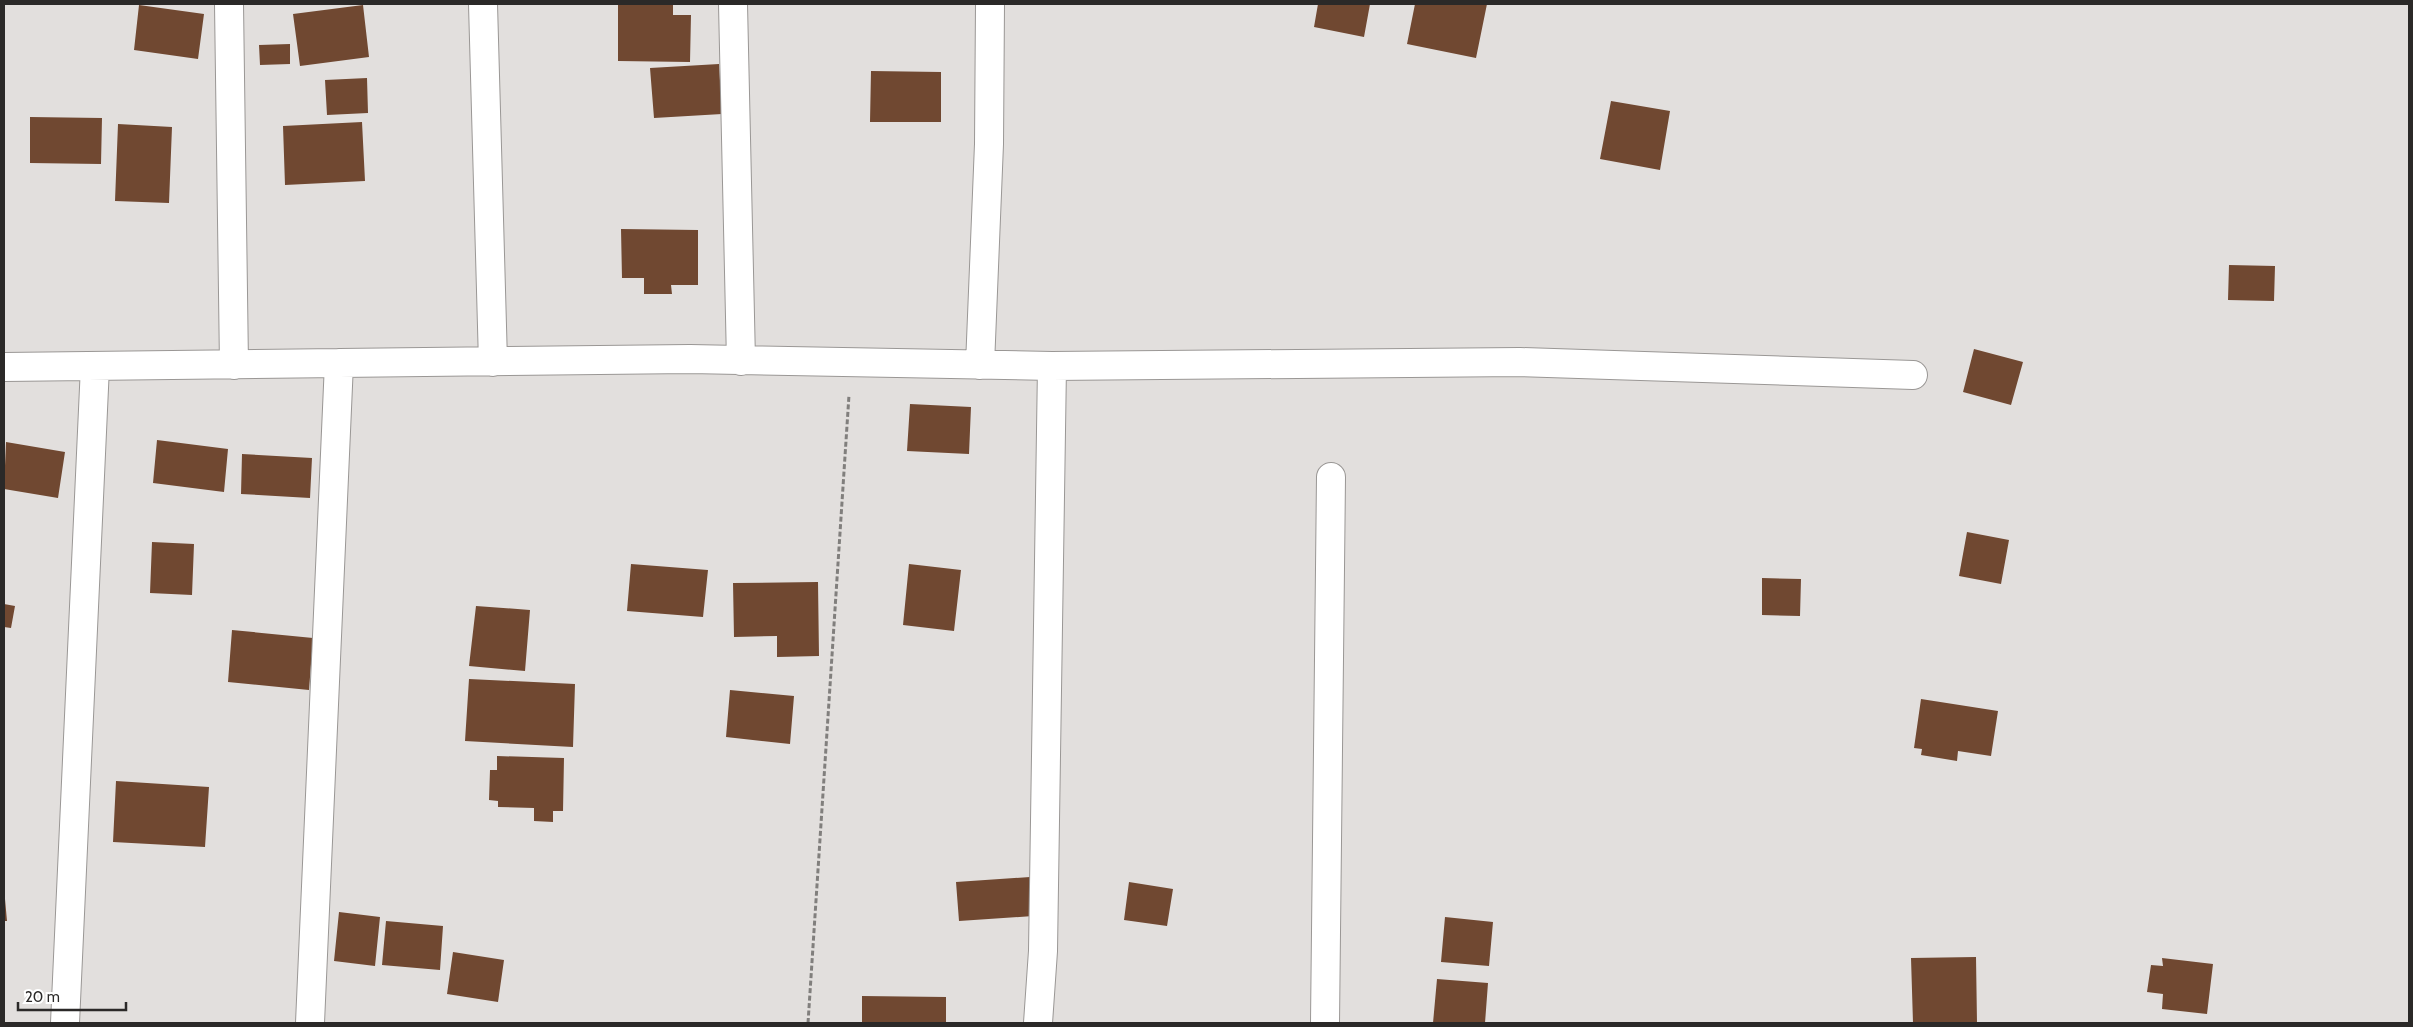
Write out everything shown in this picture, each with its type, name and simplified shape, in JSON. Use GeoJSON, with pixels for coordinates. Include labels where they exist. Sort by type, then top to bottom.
{"type":"FeatureCollection","features":[{"type":"Feature","properties":{"kind":"street"},"geometry":{"type":"LineString","coordinates":[[229,4],[234,365]]}},
{"type":"Feature","properties":{"kind":"street"},"geometry":{"type":"LineString","coordinates":[[483,4],[494,362]]}},
{"type":"Feature","properties":{"kind":"street"},"geometry":{"type":"LineString","coordinates":[[732,4],[741,361]]}},
{"type":"Feature","properties":{"kind":"street"},"geometry":{"type":"LineString","coordinates":[[980,365],[989,144],[990,4]]}},
{"type":"Feature","properties":{"kind":"street"},"geometry":{"type":"LineString","coordinates":[[4,367],[741,361],[1052,366],[1520,362],[1913,375]]}},
{"type":"Feature","properties":{"kind":"street"},"geometry":{"type":"LineString","coordinates":[[310,1023],[339,363]]}},
{"type":"Feature","properties":{"kind":"street"},"geometry":{"type":"LineString","coordinates":[[65,1023],[95,366]]}},
{"type":"Feature","properties":{"kind":"street"},"geometry":{"type":"LineString","coordinates":[[1038,1023],[1043,951],[1052,366]]}},
{"type":"Feature","properties":{"kind":"street"},"geometry":{"type":"LineString","coordinates":[[1325,1023],[1331,478]]}},
{"type":"Feature","properties":{"kind":"path"},"geometry":{"type":"LineString","coordinates":[[808,1023],[852,362]]}},
{"type":"Feature","properties":{"kind":"building"},"geometry":{"type":"Polygon","coordinates":[[[618,4],[673,4],[673,15],[691,15],[690,62],[618,61],[618,4]]]}},
{"type":"Feature","properties":{"kind":"building"},"geometry":{"type":"Polygon","coordinates":[[[1318,4],[1370,4],[1364,37],[1314,27],[1318,4]]]}},
{"type":"Feature","properties":{"kind":"building"},"geometry":{"type":"Polygon","coordinates":[[[1415,4],[1487,4],[1476,58],[1407,44],[1415,4]]]}},
{"type":"Feature","properties":{"kind":"building"},"geometry":{"type":"Polygon","coordinates":[[[139,5],[204,14],[198,59],[134,50],[139,5]]]}},
{"type":"Feature","properties":{"kind":"building"},"geometry":{"type":"Polygon","coordinates":[[[363,5],[369,57],[300,66],[293,14],[363,5]]]}},
{"type":"Feature","properties":{"kind":"building"},"geometry":{"type":"Polygon","coordinates":[[[290,44],[290,64],[260,65],[259,45],[290,44]]]}},
{"type":"Feature","properties":{"kind":"building"},"geometry":{"type":"Polygon","coordinates":[[[719,64],[722,114],[654,118],[650,68],[719,64]]]}},
{"type":"Feature","properties":{"kind":"building"},"geometry":{"type":"Polygon","coordinates":[[[871,71],[941,72],[941,122],[870,122],[871,71]]]}},
{"type":"Feature","properties":{"kind":"building"},"geometry":{"type":"Polygon","coordinates":[[[367,78],[368,113],[327,115],[325,80],[367,78]]]}},
{"type":"Feature","properties":{"kind":"building"},"geometry":{"type":"Polygon","coordinates":[[[1611,101],[1670,111],[1660,170],[1600,159],[1611,101]]]}},
{"type":"Feature","properties":{"kind":"building"},"geometry":{"type":"Polygon","coordinates":[[[30,117],[102,118],[101,164],[30,163],[30,117]]]}},
{"type":"Feature","properties":{"kind":"building"},"geometry":{"type":"Polygon","coordinates":[[[362,122],[365,181],[285,185],[283,126],[362,122]]]}},
{"type":"Feature","properties":{"kind":"building"},"geometry":{"type":"Polygon","coordinates":[[[118,124],[172,127],[169,203],[115,201],[118,124]]]}},
{"type":"Feature","properties":{"kind":"building"},"geometry":{"type":"Polygon","coordinates":[[[621,229],[698,230],[698,285],[671,285],[672,294],[644,294],[644,278],[622,278],[621,229]]]}},
{"type":"Feature","properties":{"kind":"building"},"geometry":{"type":"Polygon","coordinates":[[[2229,265],[2275,266],[2274,301],[2228,300],[2229,265]]]}},
{"type":"Feature","properties":{"kind":"building"},"geometry":{"type":"Polygon","coordinates":[[[1974,349],[2023,362],[2011,405],[1963,392],[1974,349]]]}},
{"type":"Feature","properties":{"kind":"building"},"geometry":{"type":"Polygon","coordinates":[[[910,404],[971,407],[969,454],[907,451],[910,404]]]}},
{"type":"Feature","properties":{"kind":"building"},"geometry":{"type":"Polygon","coordinates":[[[157,440],[228,449],[224,492],[153,483],[157,440]]]}},
{"type":"Feature","properties":{"kind":"building"},"geometry":{"type":"Polygon","coordinates":[[[6,442],[65,452],[58,498],[4,489],[6,442]]]}},
{"type":"Feature","properties":{"kind":"building"},"geometry":{"type":"Polygon","coordinates":[[[242,454],[312,458],[310,498],[241,494],[242,454]]]}},
{"type":"Feature","properties":{"kind":"building"},"geometry":{"type":"Polygon","coordinates":[[[1967,532],[2009,540],[2001,584],[1959,576],[1967,532]]]}},
{"type":"Feature","properties":{"kind":"building"},"geometry":{"type":"Polygon","coordinates":[[[152,542],[194,544],[192,595],[150,593],[152,542]]]}},
{"type":"Feature","properties":{"kind":"building"},"geometry":{"type":"Polygon","coordinates":[[[631,564],[708,570],[703,617],[627,611],[631,564]]]}},
{"type":"Feature","properties":{"kind":"building"},"geometry":{"type":"Polygon","coordinates":[[[909,564],[961,570],[954,631],[903,625],[909,564]]]}},
{"type":"Feature","properties":{"kind":"building"},"geometry":{"type":"Polygon","coordinates":[[[1762,578],[1801,579],[1800,616],[1762,615],[1762,578]]]}},
{"type":"Feature","properties":{"kind":"building"},"geometry":{"type":"Polygon","coordinates":[[[818,582],[819,656],[777,657],[777,636],[734,637],[733,583],[818,582]]]}},
{"type":"Feature","properties":{"kind":"building"},"geometry":{"type":"Polygon","coordinates":[[[4,604],[15,606],[11,628],[4,627],[4,604]]]}},
{"type":"Feature","properties":{"kind":"building"},"geometry":{"type":"Polygon","coordinates":[[[476,606],[530,610],[525,671],[469,666],[476,606]]]}},
{"type":"Feature","properties":{"kind":"building"},"geometry":{"type":"Polygon","coordinates":[[[232,630],[313,638],[309,690],[228,682],[232,630]]]}},
{"type":"Feature","properties":{"kind":"building"},"geometry":{"type":"Polygon","coordinates":[[[469,679],[575,684],[573,747],[465,741],[469,679]]]}},
{"type":"Feature","properties":{"kind":"building"},"geometry":{"type":"Polygon","coordinates":[[[730,690],[794,696],[790,744],[726,737],[730,690]]]}},
{"type":"Feature","properties":{"kind":"building"},"geometry":{"type":"Polygon","coordinates":[[[1921,699],[1998,711],[1991,756],[1958,751],[1957,761],[1921,755],[1922,749],[1914,748],[1921,699]]]}},
{"type":"Feature","properties":{"kind":"building"},"geometry":{"type":"Polygon","coordinates":[[[497,756],[564,758],[563,811],[553,811],[553,822],[534,821],[534,808],[498,807],[498,801],[489,800],[490,770],[497,770],[497,756]]]}},
{"type":"Feature","properties":{"kind":"building"},"geometry":{"type":"Polygon","coordinates":[[[116,781],[209,787],[205,847],[113,842],[116,781]]]}},
{"type":"Feature","properties":{"kind":"building"},"geometry":{"type":"Polygon","coordinates":[[[1030,877],[1033,916],[959,921],[956,882],[1030,877]]]}},
{"type":"Feature","properties":{"kind":"building"},"geometry":{"type":"Polygon","coordinates":[[[1129,882],[1173,889],[1167,926],[1124,920],[1129,882]]]}},
{"type":"Feature","properties":{"kind":"building"},"geometry":{"type":"Polygon","coordinates":[[[5,899],[7,921],[4,921],[5,899]]]}},
{"type":"Feature","properties":{"kind":"building"},"geometry":{"type":"Polygon","coordinates":[[[339,912],[380,917],[375,966],[334,961],[339,912]]]}},
{"type":"Feature","properties":{"kind":"building"},"geometry":{"type":"Polygon","coordinates":[[[1445,917],[1493,922],[1489,966],[1441,962],[1445,917]]]}},
{"type":"Feature","properties":{"kind":"building"},"geometry":{"type":"Polygon","coordinates":[[[386,921],[443,926],[440,970],[382,965],[386,921]]]}},
{"type":"Feature","properties":{"kind":"building"},"geometry":{"type":"Polygon","coordinates":[[[453,952],[504,960],[498,1002],[447,994],[453,952]]]}},
{"type":"Feature","properties":{"kind":"building"},"geometry":{"type":"Polygon","coordinates":[[[1976,957],[1977,1023],[1913,1023],[1911,958],[1976,957]]]}},
{"type":"Feature","properties":{"kind":"building"},"geometry":{"type":"Polygon","coordinates":[[[2162,958],[2213,964],[2207,1014],[2162,1009],[2163,994],[2147,992],[2151,965],[2163,966],[2162,958]]]}},
{"type":"Feature","properties":{"kind":"building"},"geometry":{"type":"Polygon","coordinates":[[[1437,979],[1488,983],[1485,1023],[1433,1023],[1437,979]]]}},
{"type":"Feature","properties":{"kind":"building"},"geometry":{"type":"Polygon","coordinates":[[[862,996],[946,997],[946,1023],[862,1023],[862,996]]]}}]}
